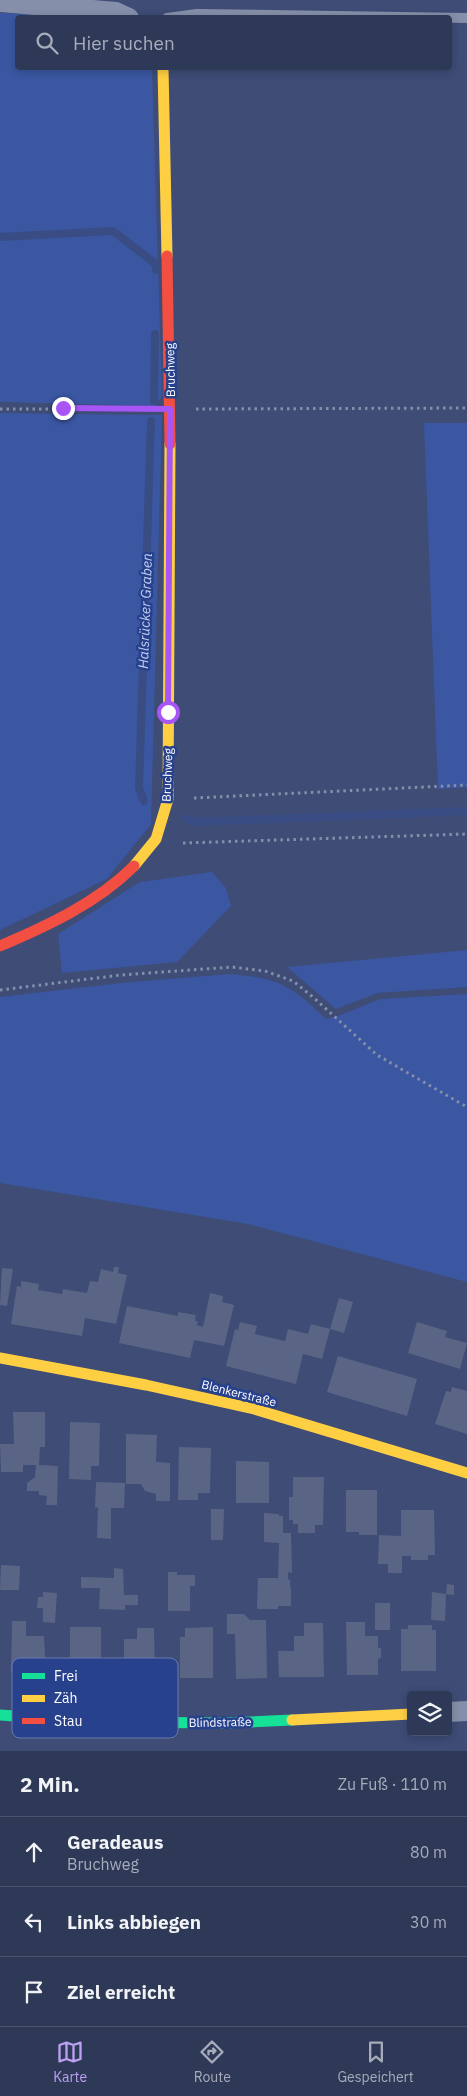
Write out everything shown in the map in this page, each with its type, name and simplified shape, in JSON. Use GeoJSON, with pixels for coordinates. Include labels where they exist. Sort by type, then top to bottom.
{"type":"FeatureCollection","features":[{"type":"Feature","properties":{"kind":"street"},"geometry":{"type":"LineString","coordinates":[[0,2],[116,12],[122,15]]}},
{"type":"Feature","properties":{"kind":"street","name":"Bruchweg"},"geometry":{"type":"LineString","coordinates":[[0,946],[30,933],[109,886],[134,867],[157,838],[168,799],[170,409],[163,70]]}},
{"type":"Feature","properties":{"kind":"street","name":"Blenkerstraße"},"geometry":{"type":"LineString","coordinates":[[0,1358],[146,1385],[254,1409],[467,1473]]}},
{"type":"Feature","properties":{"kind":"street"},"geometry":{"type":"LineString","coordinates":[[452,1712],[467,1711]]}},
{"type":"Feature","properties":{"kind":"street","name":"Blindstraße"},"geometry":{"type":"LineString","coordinates":[[178,1723],[228,1723],[407,1714]]}},
{"type":"Feature","properties":{"kind":"lane"},"geometry":{"type":"LineString","coordinates":[[190,15],[264,15]]}},
{"type":"Feature","properties":{"kind":"lane"},"geometry":{"type":"LineString","coordinates":[[452,18],[467,18]]}},
{"type":"Feature","properties":{"kind":"path"},"geometry":{"type":"LineString","coordinates":[[0,409],[467,408]]}},
{"type":"Feature","properties":{"kind":"path"},"geometry":{"type":"LineString","coordinates":[[168,799],[467,786]]}},
{"type":"Feature","properties":{"kind":"path"},"geometry":{"type":"LineString","coordinates":[[150,847],[178,843],[467,834]]}},
{"type":"Feature","properties":{"kind":"path"},"geometry":{"type":"LineString","coordinates":[[0,990],[121,975],[223,967],[265,971],[292,981],[314,998],[377,1055],[467,1107]]}},
{"type":"Feature","properties":{"kind":"shaded area"},"geometry":{"type":"Polygon","coordinates":[[[0,13],[48,15],[15,15],[15,70],[152,70],[162,396],[155,406],[0,402],[0,13]]]}},
{"type":"Feature","properties":{"kind":"shaded area"},"geometry":{"type":"Polygon","coordinates":[[[0,413],[162,415],[151,824],[107,879],[0,930],[0,413]]]}},
{"type":"Feature","properties":{"kind":"shaded area"},"geometry":{"type":"Polygon","coordinates":[[[424,423],[467,423],[467,787],[438,789],[424,423]]]}},
{"type":"Feature","properties":{"kind":"shaded area"},"geometry":{"type":"Polygon","coordinates":[[[212,872],[226,888],[231,906],[177,962],[62,973],[58,934],[140,882],[212,872]]]}},
{"type":"Feature","properties":{"kind":"shaded area"},"geometry":{"type":"Polygon","coordinates":[[[467,950],[467,987],[378,993],[336,1009],[287,967],[467,950]]]}},
{"type":"Feature","properties":{"kind":"shaded area"},"geometry":{"type":"Polygon","coordinates":[[[230,974],[260,978],[283,985],[303,998],[326,1019],[380,999],[467,994],[467,1282],[248,1224],[0,1183],[0,997],[121,983],[230,974]]]}},
{"type":"Feature","properties":{"kind":"building"},"geometry":{"type":"Polygon","coordinates":[[[114,1267],[119,1267],[118,1273],[127,1275],[116,1324],[85,1318],[82,1336],[11,1324],[17,1286],[21,1287],[21,1281],[39,1284],[38,1290],[62,1294],[63,1289],[87,1293],[90,1281],[98,1282],[101,1269],[113,1272],[114,1267]]]}},
{"type":"Feature","properties":{"kind":"building"},"geometry":{"type":"Polygon","coordinates":[[[2,1268],[13,1269],[7,1306],[0,1305],[2,1268]]]}},
{"type":"Feature","properties":{"kind":"building"},"geometry":{"type":"Polygon","coordinates":[[[210,1293],[223,1296],[222,1302],[234,1305],[224,1346],[194,1340],[190,1358],[119,1343],[127,1306],[178,1316],[178,1312],[196,1315],[195,1321],[198,1321],[197,1325],[203,1327],[210,1293]]]}},
{"type":"Feature","properties":{"kind":"building"},"geometry":{"type":"Polygon","coordinates":[[[339,1298],[353,1302],[344,1333],[330,1329],[339,1298]]]}},
{"type":"Feature","properties":{"kind":"building"},"geometry":{"type":"Polygon","coordinates":[[[240,1322],[257,1326],[255,1334],[285,1341],[288,1329],[308,1334],[311,1324],[330,1329],[322,1359],[303,1354],[296,1384],[226,1366],[235,1329],[238,1330],[240,1322]]]}},
{"type":"Feature","properties":{"kind":"building"},"geometry":{"type":"Polygon","coordinates":[[[417,1322],[447,1331],[445,1337],[467,1343],[460,1369],[408,1353],[417,1322]]]}},
{"type":"Feature","properties":{"kind":"building"},"geometry":{"type":"Polygon","coordinates":[[[338,1356],[417,1379],[407,1416],[327,1392],[338,1356]]]}},
{"type":"Feature","properties":{"kind":"building"},"geometry":{"type":"Polygon","coordinates":[[[452,1387],[467,1391],[467,1434],[435,1424],[446,1391],[451,1392],[452,1387]]]}},
{"type":"Feature","properties":{"kind":"building"},"geometry":{"type":"Polygon","coordinates":[[[13,1412],[45,1412],[45,1447],[40,1447],[39,1465],[58,1466],[57,1505],[46,1505],[47,1496],[39,1495],[39,1491],[27,1491],[27,1483],[35,1477],[36,1465],[23,1465],[23,1472],[1,1472],[0,1444],[14,1444],[13,1412]]]}},
{"type":"Feature","properties":{"kind":"building"},"geometry":{"type":"Polygon","coordinates":[[[70,1422],[100,1423],[99,1466],[91,1466],[91,1480],[69,1479],[70,1422]]]}},
{"type":"Feature","properties":{"kind":"building"},"geometry":{"type":"Polygon","coordinates":[[[126,1434],[157,1435],[156,1462],[170,1463],[170,1501],[156,1501],[156,1494],[145,1491],[141,1484],[126,1484],[126,1434]]]}},
{"type":"Feature","properties":{"kind":"building"},"geometry":{"type":"Polygon","coordinates":[[[179,1447],[211,1448],[210,1493],[198,1493],[198,1500],[178,1500],[179,1447]]]}},
{"type":"Feature","properties":{"kind":"building"},"geometry":{"type":"Polygon","coordinates":[[[236,1461],[269,1462],[269,1503],[236,1503],[236,1461]]]}},
{"type":"Feature","properties":{"kind":"building"},"geometry":{"type":"Polygon","coordinates":[[[293,1477],[324,1477],[323,1525],[315,1525],[315,1533],[298,1533],[298,1524],[293,1524],[293,1520],[289,1520],[289,1497],[293,1497],[293,1477]]]}},
{"type":"Feature","properties":{"kind":"building"},"geometry":{"type":"Polygon","coordinates":[[[96,1482],[125,1483],[124,1508],[111,1508],[111,1539],[97,1538],[98,1507],[95,1508],[96,1482]]]}},
{"type":"Feature","properties":{"kind":"building"},"geometry":{"type":"Polygon","coordinates":[[[346,1490],[377,1490],[377,1535],[359,1535],[359,1532],[346,1532],[346,1490]]]}},
{"type":"Feature","properties":{"kind":"building"},"geometry":{"type":"Polygon","coordinates":[[[211,1509],[224,1509],[223,1540],[211,1540],[211,1509]]]}},
{"type":"Feature","properties":{"kind":"building"},"geometry":{"type":"Polygon","coordinates":[[[401,1510],[434,1510],[435,1555],[428,1555],[428,1560],[411,1560],[411,1556],[402,1556],[402,1573],[388,1573],[388,1564],[378,1564],[379,1535],[401,1536],[401,1510]]]}},
{"type":"Feature","properties":{"kind":"building"},"geometry":{"type":"Polygon","coordinates":[[[264,1513],[283,1516],[283,1533],[291,1533],[292,1573],[288,1572],[288,1579],[290,1580],[291,1587],[291,1606],[278,1606],[278,1609],[257,1609],[258,1578],[278,1578],[279,1543],[264,1542],[264,1513]]]}},
{"type":"Feature","properties":{"kind":"building"},"geometry":{"type":"Polygon","coordinates":[[[1,1565],[20,1566],[19,1590],[0,1590],[1,1565]]]}},
{"type":"Feature","properties":{"kind":"building"},"geometry":{"type":"Polygon","coordinates":[[[114,1568],[123,1569],[124,1595],[138,1595],[138,1605],[125,1605],[125,1610],[99,1609],[100,1588],[81,1588],[81,1577],[114,1578],[114,1568]]]}},
{"type":"Feature","properties":{"kind":"building"},"geometry":{"type":"Polygon","coordinates":[[[168,1572],[177,1572],[177,1575],[195,1575],[195,1586],[190,1586],[190,1611],[168,1611],[168,1572]]]}},
{"type":"Feature","properties":{"kind":"building"},"geometry":{"type":"Polygon","coordinates":[[[447,1584],[454,1585],[454,1595],[446,1594],[447,1584]]]}},
{"type":"Feature","properties":{"kind":"building"},"geometry":{"type":"Polygon","coordinates":[[[43,1592],[57,1593],[55,1623],[43,1622],[43,1608],[37,1608],[38,1597],[43,1597],[43,1592]]]}},
{"type":"Feature","properties":{"kind":"building"},"geometry":{"type":"Polygon","coordinates":[[[432,1592],[446,1594],[445,1621],[431,1620],[432,1592]]]}},
{"type":"Feature","properties":{"kind":"building"},"geometry":{"type":"Polygon","coordinates":[[[375,1603],[390,1603],[390,1630],[375,1630],[375,1603]]]}},
{"type":"Feature","properties":{"kind":"building"},"geometry":{"type":"Polygon","coordinates":[[[227,1614],[244,1614],[250,1620],[266,1620],[267,1678],[236,1679],[235,1634],[227,1634],[227,1614]]]}},
{"type":"Feature","properties":{"kind":"building"},"geometry":{"type":"Polygon","coordinates":[[[12,1621],[26,1621],[26,1636],[44,1636],[45,1658],[12,1658],[11,1672],[12,1621]]]}},
{"type":"Feature","properties":{"kind":"building"},"geometry":{"type":"Polygon","coordinates":[[[346,1622],[365,1622],[365,1636],[378,1636],[378,1648],[381,1648],[381,1658],[378,1659],[378,1675],[347,1675],[346,1622]]]}},
{"type":"Feature","properties":{"kind":"building"},"geometry":{"type":"Polygon","coordinates":[[[304,1623],[323,1623],[324,1677],[279,1677],[278,1651],[294,1651],[294,1636],[304,1636],[304,1623]]]}},
{"type":"Feature","properties":{"kind":"building"},"geometry":{"type":"Polygon","coordinates":[[[408,1625],[432,1625],[432,1630],[436,1630],[436,1671],[401,1671],[401,1629],[408,1629],[408,1625]]]}},
{"type":"Feature","properties":{"kind":"building"},"geometry":{"type":"Polygon","coordinates":[[[70,1627],[101,1627],[101,1658],[70,1658],[70,1627]]]}},
{"type":"Feature","properties":{"kind":"building"},"geometry":{"type":"Polygon","coordinates":[[[213,1627],[213,1678],[180,1678],[180,1637],[185,1637],[185,1628],[213,1627]]]}},
{"type":"Feature","properties":{"kind":"building"},"geometry":{"type":"Polygon","coordinates":[[[137,1628],[154,1628],[155,1658],[124,1658],[124,1639],[137,1639],[137,1628]]]}},
{"type":"Feature","properties":{"kind":"waterway","name":"Halsrücker Graben"},"geometry":{"type":"LineString","coordinates":[[0,237],[113,231],[156,264],[156,270]]}},
{"type":"Feature","properties":{"kind":"waterway","name":"Halsrücker Graben"},"geometry":{"type":"LineString","coordinates":[[154,401],[155,334]]}},
{"type":"Feature","properties":{"kind":"waterway","name":"Halsrücker Graben"},"geometry":{"type":"LineString","coordinates":[[144,801],[139,788],[151,421]]}},
{"type":"Feature","properties":{"kind":"waterway","name":"Halsrücker Graben"},"geometry":{"type":"LineString","coordinates":[[186,818],[197,822],[467,811]]}},
{"type":"Feature","properties":{"kind":"traffic: fast"},"geometry":{"type":"LineString","coordinates":[[0,1715],[12,1716]]}},
{"type":"Feature","properties":{"kind":"traffic: fast"},"geometry":{"type":"LineString","coordinates":[[178,1723],[228,1723],[292,1720]]}},
{"type":"Feature","properties":{"kind":"traffic: slow"},"geometry":{"type":"LineString","coordinates":[[163,70],[167,256]]}},
{"type":"Feature","properties":{"kind":"traffic: slow"},"geometry":{"type":"LineString","coordinates":[[134,866],[156,839],[168,799],[170,444]]}},
{"type":"Feature","properties":{"kind":"traffic: slow"},"geometry":{"type":"LineString","coordinates":[[0,1358],[146,1385],[254,1409],[467,1473]]}},
{"type":"Feature","properties":{"kind":"traffic: slow"},"geometry":{"type":"LineString","coordinates":[[292,1720],[407,1714]]}},
{"type":"Feature","properties":{"kind":"traffic: jam"},"geometry":{"type":"LineString","coordinates":[[167,256],[170,444]]}},
{"type":"Feature","properties":{"kind":"traffic: jam"},"geometry":{"type":"LineString","coordinates":[[0,946],[53,922],[88,902],[120,879],[134,866]]}},
{"type":"Feature","properties":{"kind":"route"},"geometry":{"type":"LineString","coordinates":[[63,408],[170,409],[168,712]]}}]}
